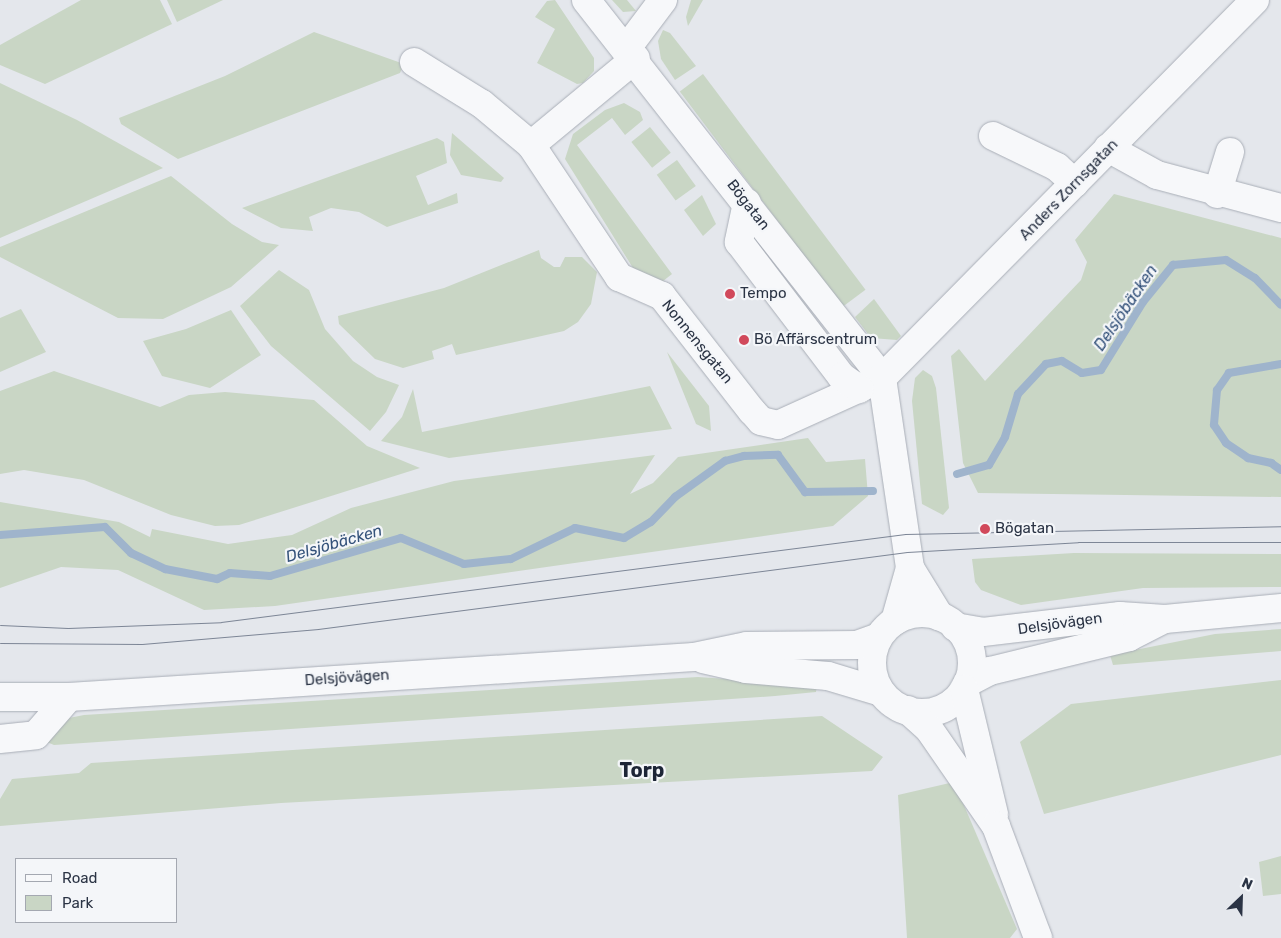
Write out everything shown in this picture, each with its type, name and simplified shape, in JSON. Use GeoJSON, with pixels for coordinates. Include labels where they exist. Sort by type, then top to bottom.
{"type":"FeatureCollection","features":[{"type":"Feature","properties":{"kind":"street","name":"Bögatan"},"geometry":{"type":"LineString","coordinates":[[586,0],[632,53],[747,203],[870,384],[910,568],[948,622]]}},
{"type":"Feature","properties":{"kind":"street"},"geometry":{"type":"LineString","coordinates":[[531,145],[632,53],[663,0]]}},
{"type":"Feature","properties":{"kind":"street","name":"Anders Zornsgatan"},"geometry":{"type":"LineString","coordinates":[[870,384],[1075,182],[1255,0]]}},
{"type":"Feature","properties":{"kind":"street","name":"Nonnensgatan"},"geometry":{"type":"LineString","coordinates":[[414,62],[482,104],[531,145],[619,277],[662,296],[761,421],[788,423],[870,384]]}},
{"type":"Feature","properties":{"kind":"street"},"geometry":{"type":"LineString","coordinates":[[993,136],[1056,167],[1075,182]]}},
{"type":"Feature","properties":{"kind":"street"},"geometry":{"type":"LineString","coordinates":[[1108,148],[1132,165],[1217,194],[1281,208]]}},
{"type":"Feature","properties":{"kind":"street"},"geometry":{"type":"LineString","coordinates":[[1217,194],[1230,152]]}},
{"type":"Feature","properties":{"kind":"street","name":"Bögatan"},"geometry":{"type":"LineString","coordinates":[[887,629],[910,568]]}},
{"type":"Feature","properties":{"kind":"street","name":"Delsjövägen"},"geometry":{"type":"LineString","coordinates":[[948,622],[983,632],[1120,616],[1165,619],[1281,608]]}},
{"type":"Feature","properties":{"kind":"street"},"geometry":{"type":"LineString","coordinates":[[996,826],[929,729],[908,710],[881,692],[872,663],[887,629],[916,614],[948,622],[971,656],[966,686],[996,826],[1038,938]]}},
{"type":"Feature","properties":{"kind":"street","name":"Delsjövägen"},"geometry":{"type":"LineString","coordinates":[[966,686],[990,671],[1129,637],[1165,619]]}},
{"type":"Feature","properties":{"kind":"street","name":"Delsjövägen"},"geometry":{"type":"LineString","coordinates":[[0,697],[69,697],[694,657],[747,646],[857,645],[887,629]]}},
{"type":"Feature","properties":{"kind":"street","name":"Delsjövägen"},"geometry":{"type":"LineString","coordinates":[[694,657],[746,669],[828,676],[881,692]]}},
{"type":"Feature","properties":{"kind":"street"},"geometry":{"type":"LineString","coordinates":[[908,710],[942,708],[966,686]]}},
{"type":"Feature","properties":{"kind":"street"},"geometry":{"type":"LineString","coordinates":[[0,739],[36,735],[69,697]]}},
{"type":"Feature","properties":{"kind":"green space"},"geometry":{"type":"Polygon","coordinates":[[[81,0],[160,0],[172,24],[45,84],[0,65],[0,45],[81,0]]]}},
{"type":"Feature","properties":{"kind":"green space"},"geometry":{"type":"Polygon","coordinates":[[[167,0],[223,0],[177,22],[167,0]]]}},
{"type":"Feature","properties":{"kind":"green space"},"geometry":{"type":"Polygon","coordinates":[[[555,0],[594,58],[594,71],[583,83],[577,84],[537,63],[555,29],[535,17],[547,1],[555,0]]]}},
{"type":"Feature","properties":{"kind":"green space"},"geometry":{"type":"Polygon","coordinates":[[[612,0],[627,0],[636,11],[623,12],[612,0]]]}},
{"type":"Feature","properties":{"kind":"green space"},"geometry":{"type":"Polygon","coordinates":[[[691,0],[703,0],[688,26],[686,17],[691,0]]]}},
{"type":"Feature","properties":{"kind":"green space"},"geometry":{"type":"Polygon","coordinates":[[[663,30],[670,33],[696,66],[675,80],[661,59],[658,41],[663,30]]]}},
{"type":"Feature","properties":{"kind":"green space"},"geometry":{"type":"Polygon","coordinates":[[[314,32],[404,64],[400,73],[178,159],[121,124],[119,118],[225,76],[314,32]]]}},
{"type":"Feature","properties":{"kind":"green space"},"geometry":{"type":"Polygon","coordinates":[[[703,74],[865,290],[842,307],[680,91],[703,74]]]}},
{"type":"Feature","properties":{"kind":"green space"},"geometry":{"type":"Polygon","coordinates":[[[0,83],[77,120],[163,168],[0,238],[0,83]]]}},
{"type":"Feature","properties":{"kind":"green space"},"geometry":{"type":"Polygon","coordinates":[[[624,103],[640,112],[643,120],[625,135],[612,118],[577,145],[672,274],[658,285],[638,276],[565,159],[573,134],[605,110],[624,103]]]}},
{"type":"Feature","properties":{"kind":"green space"},"geometry":{"type":"Polygon","coordinates":[[[650,127],[671,153],[652,168],[631,142],[650,127]]]}},
{"type":"Feature","properties":{"kind":"green space"},"geometry":{"type":"Polygon","coordinates":[[[452,133],[504,178],[501,182],[461,175],[450,155],[452,133]]]}},
{"type":"Feature","properties":{"kind":"green space"},"geometry":{"type":"Polygon","coordinates":[[[437,138],[444,142],[447,163],[416,176],[428,205],[457,193],[458,203],[387,227],[359,212],[331,208],[309,217],[313,231],[281,228],[242,208],[437,138]]]}},
{"type":"Feature","properties":{"kind":"green space"},"geometry":{"type":"Polygon","coordinates":[[[677,160],[696,186],[676,201],[657,175],[677,160]]]}},
{"type":"Feature","properties":{"kind":"green space"},"geometry":{"type":"Polygon","coordinates":[[[171,176],[232,224],[262,242],[279,245],[231,287],[163,319],[118,318],[0,257],[0,247],[171,176]]]}},
{"type":"Feature","properties":{"kind":"green space"},"geometry":{"type":"Polygon","coordinates":[[[1114,194],[1281,238],[1281,497],[978,493],[963,463],[951,356],[959,349],[985,381],[1081,280],[1087,262],[1075,240],[1114,194]]]}},
{"type":"Feature","properties":{"kind":"green space"},"geometry":{"type":"Polygon","coordinates":[[[702,195],[716,224],[703,236],[684,210],[702,195]]]}},
{"type":"Feature","properties":{"kind":"green space"},"geometry":{"type":"Polygon","coordinates":[[[539,250],[541,258],[554,267],[560,267],[565,257],[582,257],[597,272],[591,304],[578,322],[564,331],[456,355],[452,344],[432,351],[434,359],[403,368],[375,359],[339,324],[338,316],[444,288],[539,250]]]}},
{"type":"Feature","properties":{"kind":"green space"},"geometry":{"type":"Polygon","coordinates":[[[279,270],[309,290],[325,329],[353,361],[377,377],[399,385],[386,412],[370,431],[271,346],[240,306],[279,270]]]}},
{"type":"Feature","properties":{"kind":"green space"},"geometry":{"type":"Polygon","coordinates":[[[874,299],[901,336],[897,340],[871,338],[855,317],[874,299]]]}},
{"type":"Feature","properties":{"kind":"green space"},"geometry":{"type":"Polygon","coordinates":[[[21,309],[46,352],[0,372],[0,318],[21,309]]]}},
{"type":"Feature","properties":{"kind":"green space"},"geometry":{"type":"Polygon","coordinates":[[[231,310],[261,355],[210,388],[162,376],[143,341],[186,329],[231,310]]]}},
{"type":"Feature","properties":{"kind":"green space"},"geometry":{"type":"Polygon","coordinates":[[[667,352],[709,406],[711,431],[696,424],[667,352]]]}},
{"type":"Feature","properties":{"kind":"green space"},"geometry":{"type":"Polygon","coordinates":[[[923,370],[932,376],[936,388],[949,508],[943,515],[922,504],[912,401],[915,378],[923,370]]]}},
{"type":"Feature","properties":{"kind":"green space"},"geometry":{"type":"Polygon","coordinates":[[[54,371],[160,407],[189,395],[225,392],[314,400],[367,446],[420,468],[239,525],[215,526],[171,515],[84,480],[24,470],[0,474],[0,391],[54,371]]]}},
{"type":"Feature","properties":{"kind":"green space"},"geometry":{"type":"Polygon","coordinates":[[[650,386],[672,429],[449,458],[381,441],[402,417],[413,389],[422,432],[650,386]]]}},
{"type":"Feature","properties":{"kind":"green space"},"geometry":{"type":"Polygon","coordinates":[[[808,438],[826,462],[865,459],[868,496],[833,526],[275,606],[204,610],[118,570],[61,567],[0,588],[0,502],[119,522],[150,537],[152,529],[228,544],[292,535],[351,508],[454,481],[655,455],[630,494],[653,483],[678,457],[808,438]]]}},
{"type":"Feature","properties":{"kind":"green space"},"geometry":{"type":"Polygon","coordinates":[[[1074,553],[1281,554],[1281,587],[1143,588],[1021,605],[981,590],[975,582],[972,559],[1074,553]]]}},
{"type":"Feature","properties":{"kind":"green space"},"geometry":{"type":"Polygon","coordinates":[[[1281,629],[1281,651],[1113,665],[1110,655],[1215,634],[1281,629]]]}},
{"type":"Feature","properties":{"kind":"green space"},"geometry":{"type":"Polygon","coordinates":[[[698,677],[817,685],[816,692],[775,696],[54,745],[40,739],[69,718],[84,715],[698,677]]]}},
{"type":"Feature","properties":{"kind":"green space"},"geometry":{"type":"Polygon","coordinates":[[[1281,680],[1281,755],[1044,814],[1020,742],[1071,704],[1281,680]]]}},
{"type":"Feature","properties":{"kind":"green space"},"geometry":{"type":"Polygon","coordinates":[[[822,716],[883,757],[872,771],[281,803],[0,826],[0,799],[12,779],[79,773],[91,763],[822,716]]]}},
{"type":"Feature","properties":{"kind":"green space"},"geometry":{"type":"Polygon","coordinates":[[[954,782],[1017,929],[1010,938],[907,938],[898,795],[954,782]]]}},
{"type":"Feature","properties":{"kind":"green space"},"geometry":{"type":"Polygon","coordinates":[[[1281,856],[1281,894],[1263,896],[1259,862],[1281,856]]]}},
{"type":"Feature","properties":{"kind":"waterway","name":"Delsjöbäcken"},"geometry":{"type":"LineString","coordinates":[[957,474],[989,465],[1005,437],[1018,394],[1046,364],[1062,361],[1082,373],[1101,370],[1143,302],[1173,265],[1226,260],[1255,278],[1281,305]]}},
{"type":"Feature","properties":{"kind":"waterway","name":"Delsjöbäcken"},"geometry":{"type":"LineString","coordinates":[[1281,364],[1229,373],[1217,390],[1214,425],[1226,443],[1248,458],[1271,463],[1281,470]]}},
{"type":"Feature","properties":{"kind":"waterway","name":"Delsjöbäcken"},"geometry":{"type":"LineString","coordinates":[[0,535],[105,527],[131,553],[165,569],[217,579],[230,573],[270,576],[401,538],[464,564],[511,559],[575,528],[624,538],[651,522],[675,497],[725,461],[744,456],[778,455],[805,492],[873,491]]}},
{"type":"Feature","properties":{"kind":"tram line"},"geometry":{"type":"LineString","coordinates":[[0,625],[68,628],[221,622],[905,534],[1281,526]]}},
{"type":"Feature","properties":{"kind":"tram line"},"geometry":{"type":"LineString","coordinates":[[0,643],[142,644],[318,629],[907,552],[1078,542],[1281,542]]}},
{"type":"Feature","properties":{"kind":"place","name":"Tempo"},"geometry":{"type":"Point","coordinates":[730,294]}},
{"type":"Feature","properties":{"kind":"place","name":"Bö Affärscentrum"},"geometry":{"type":"Point","coordinates":[744,340]}},
{"type":"Feature","properties":{"kind":"place","name":"Bögatan"},"geometry":{"type":"Point","coordinates":[985,529]}},
{"type":"Feature","properties":{"kind":"district","name":"Torp"},"geometry":{"type":"Point","coordinates":[642,770]}}]}
